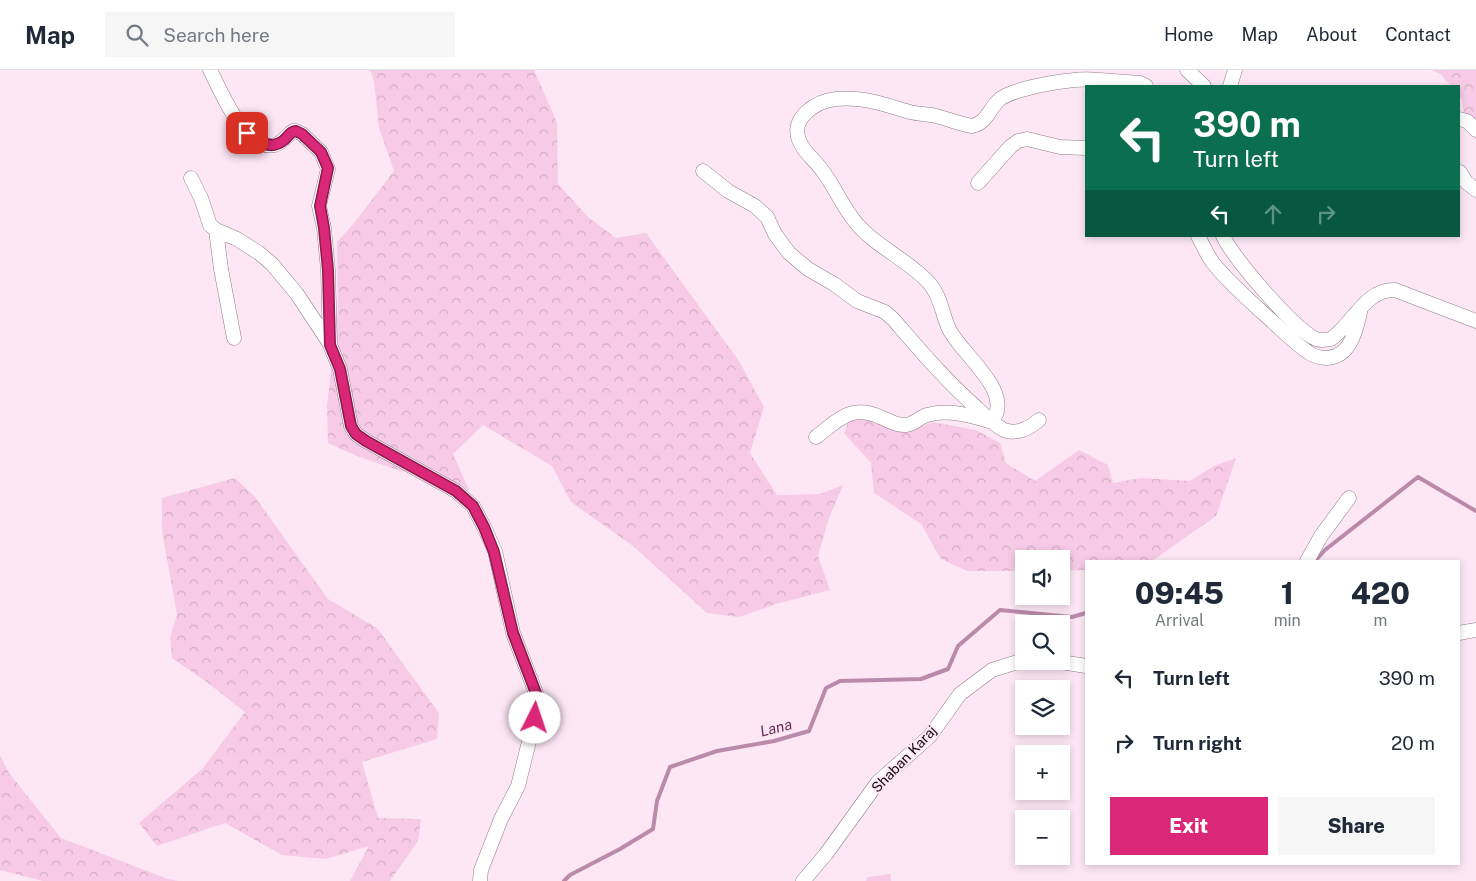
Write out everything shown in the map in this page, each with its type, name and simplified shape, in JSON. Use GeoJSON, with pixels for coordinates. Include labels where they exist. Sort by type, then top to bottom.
{"type":"FeatureCollection","features":[{"type":"Feature","properties":{"kind":"street"},"geometry":{"type":"LineString","coordinates":[[210,70],[236,120],[255,140],[268,146],[274,145],[286,140],[293,131],[296,131],[314,144],[326,162],[328,168],[320,206],[328,270],[330,345]]}},
{"type":"Feature","properties":{"kind":"street"},"geometry":{"type":"LineString","coordinates":[[1187,70],[1203,85]]}},
{"type":"Feature","properties":{"kind":"street"},"geometry":{"type":"LineString","coordinates":[[1230,85],[1235,70]]}},
{"type":"Feature","properties":{"kind":"street"},"geometry":{"type":"LineString","coordinates":[[992,421],[996,416],[998,399],[974,360],[956,342],[932,286],[909,264],[857,225],[822,170],[804,150],[796,132],[797,125],[806,112],[824,102],[836,99],[859,99],[972,126],[983,121],[999,100],[1011,93],[1069,80],[1104,83],[1117,80],[1144,85]]}},
{"type":"Feature","properties":{"kind":"street"},"geometry":{"type":"LineString","coordinates":[[1460,119],[1467,121],[1476,130]]}},
{"type":"Feature","properties":{"kind":"street"},"geometry":{"type":"LineString","coordinates":[[978,183],[1010,147],[1027,138],[1060,147],[1085,148]]}},
{"type":"Feature","properties":{"kind":"street"},"geometry":{"type":"LineString","coordinates":[[703,171],[728,191],[755,206],[767,217],[775,234],[789,252],[808,269],[857,300],[885,312],[950,384],[992,421],[1005,430],[1019,431],[1030,428],[1039,420]]}},
{"type":"Feature","properties":{"kind":"street"},"geometry":{"type":"LineString","coordinates":[[1460,172],[1466,182],[1476,190]]}},
{"type":"Feature","properties":{"kind":"street"},"geometry":{"type":"LineString","coordinates":[[191,178],[201,198],[210,225],[216,230],[238,239],[272,264],[297,294],[330,345],[340,369],[351,426],[356,434],[456,491],[473,506],[484,527],[494,552],[513,633],[539,701],[518,786],[501,819],[481,870],[480,881]]}},
{"type":"Feature","properties":{"kind":"street"},"geometry":{"type":"LineString","coordinates":[[216,230],[234,338]]}},
{"type":"Feature","properties":{"kind":"street"},"geometry":{"type":"LineString","coordinates":[[1199,237],[1212,261],[1232,284],[1280,328],[1315,356],[1332,357],[1345,349],[1351,342],[1355,332],[1361,308]]}},
{"type":"Feature","properties":{"kind":"street"},"geometry":{"type":"LineString","coordinates":[[1224,237],[1228,246],[1246,270],[1293,322],[1315,339],[1331,339],[1374,295],[1388,290],[1395,290],[1476,321]]}},
{"type":"Feature","properties":{"kind":"street"},"geometry":{"type":"LineString","coordinates":[[816,438],[841,417],[853,412],[864,412],[895,423],[907,425],[927,415],[939,414],[968,415],[992,421]]}},
{"type":"Feature","properties":{"kind":"street"},"geometry":{"type":"LineString","coordinates":[[1308,560],[1321,536],[1349,498]]}},
{"type":"Feature","properties":{"kind":"street"},"geometry":{"type":"LineString","coordinates":[[1460,633],[1476,630]]}},
{"type":"Feature","properties":{"kind":"street","name":"Shaban Karaj"},"geometry":{"type":"LineString","coordinates":[[803,881],[826,854],[878,782],[930,736],[960,694],[992,670],[1015,663]]}},
{"type":"Feature","properties":{"kind":"street"},"geometry":{"type":"LineString","coordinates":[[1070,663],[1085,666]]}},
{"type":"Feature","properties":{"kind":"green space"},"geometry":{"type":"Polygon","coordinates":[[[370,70],[534,70],[557,123],[558,184],[588,217],[616,238],[646,233],[739,361],[764,407],[750,453],[777,495],[820,494],[843,485],[829,518],[818,556],[830,590],[776,604],[739,617],[707,613],[633,546],[571,502],[552,466],[483,425],[453,454],[469,490],[379,464],[328,443],[327,406],[338,310],[337,242],[394,171],[379,128],[374,81],[370,70]]]}},
{"type":"Feature","properties":{"kind":"green space"},"geometry":{"type":"Polygon","coordinates":[[[1432,70],[1476,70],[1476,140],[1465,123],[1462,99],[1460,97],[1460,85],[1450,85],[1440,74],[1432,70]]]}},
{"type":"Feature","properties":{"kind":"green space"},"geometry":{"type":"Polygon","coordinates":[[[867,418],[905,432],[933,422],[976,430],[1000,443],[1006,463],[1035,481],[1079,450],[1108,465],[1113,483],[1141,478],[1190,481],[1214,466],[1236,458],[1216,516],[1153,560],[1085,560],[1085,570],[1070,571],[1070,550],[1015,550],[1015,571],[967,571],[941,559],[921,524],[874,493],[871,463],[844,433],[849,420],[867,418]]]}},
{"type":"Feature","properties":{"kind":"green space"},"geometry":{"type":"Polygon","coordinates":[[[235,478],[255,497],[328,599],[377,628],[439,713],[437,739],[362,762],[378,818],[421,819],[418,841],[390,881],[350,881],[369,846],[326,859],[282,855],[225,823],[157,846],[139,823],[203,768],[245,712],[172,658],[170,637],[177,615],[162,531],[162,498],[235,478]]]}},
{"type":"Feature","properties":{"kind":"green space"},"geometry":{"type":"Polygon","coordinates":[[[0,755],[9,773],[61,838],[168,879],[178,881],[43,881],[0,870],[0,755]]]}},
{"type":"Feature","properties":{"kind":"green space"},"geometry":{"type":"Polygon","coordinates":[[[890,874],[891,881],[866,881],[868,877],[890,874]]]}},
{"type":"Feature","properties":{"kind":"waterway"},"geometry":{"type":"LineString","coordinates":[[1316,560],[1325,550],[1418,477],[1476,511]]}},
{"type":"Feature","properties":{"kind":"waterway","name":"Lana"},"geometry":{"type":"LineString","coordinates":[[564,881],[570,875],[653,829],[657,801],[670,767],[717,751],[774,741],[809,731],[826,688],[840,681],[921,679],[948,669],[958,646],[1000,610],[1072,617],[1085,613]]}},
{"type":"Feature","properties":{"kind":"route"},"geometry":{"type":"LineString","coordinates":[[247,133],[255,140],[268,146],[286,140],[289,134],[296,131],[314,144],[326,162],[328,168],[327,177],[320,206],[328,270],[330,345],[340,369],[351,426],[356,434],[366,441],[456,491],[473,506],[494,552],[513,633],[539,701],[535,718]]}}]}
